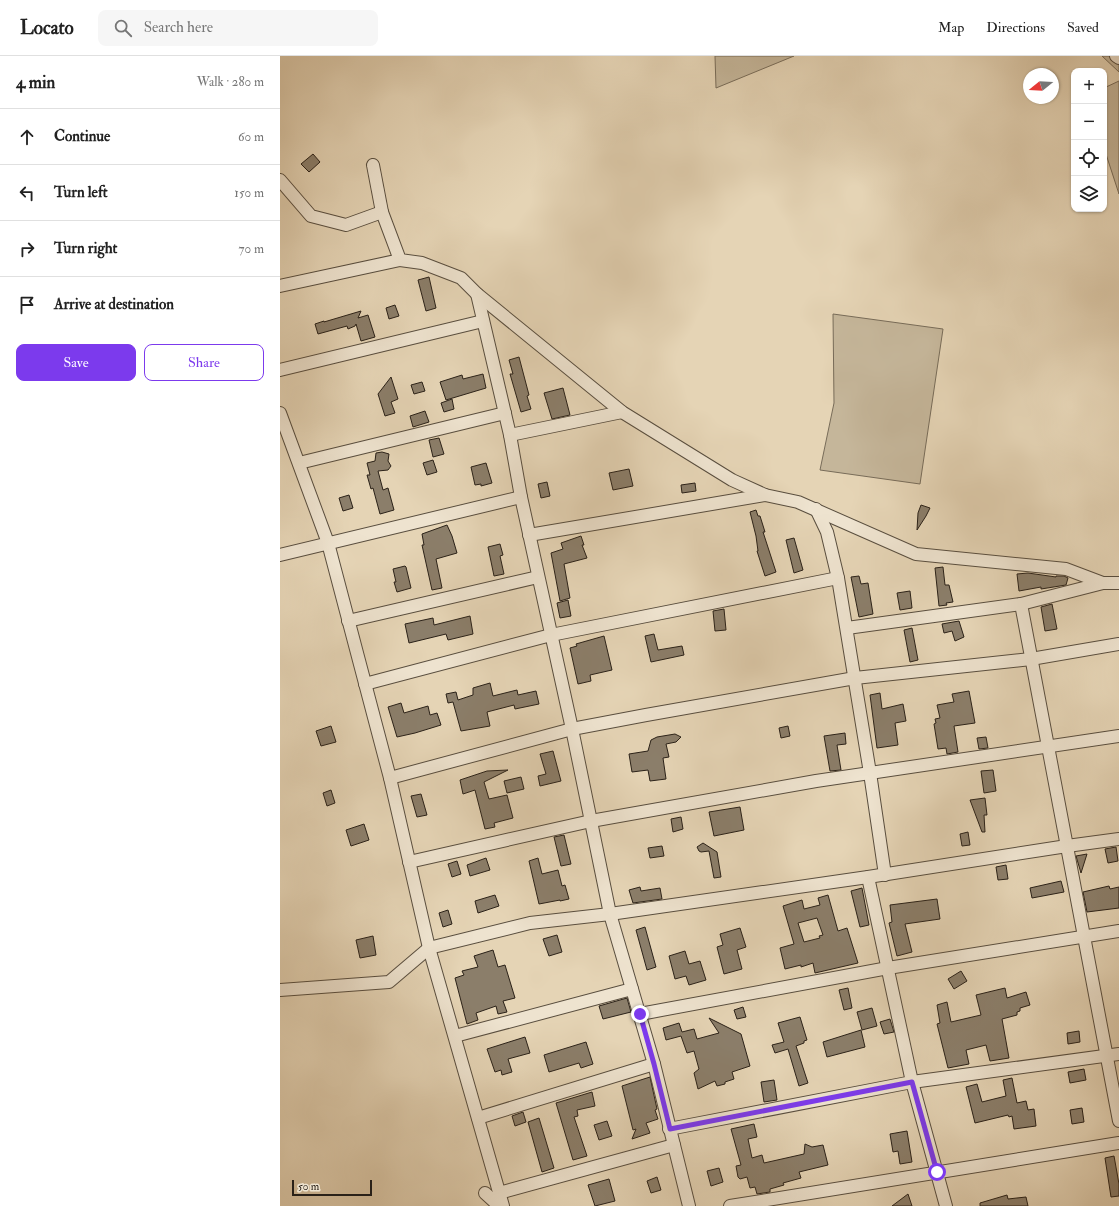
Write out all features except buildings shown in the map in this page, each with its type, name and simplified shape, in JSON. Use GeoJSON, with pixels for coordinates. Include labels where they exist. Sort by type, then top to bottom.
{"type":"FeatureCollection","features":[{"type":"Feature","properties":{"kind":"street"},"geometry":{"type":"LineString","coordinates":[[373,165],[382,212],[400,260]]}},
{"type":"Feature","properties":{"kind":"street"},"geometry":{"type":"LineString","coordinates":[[280,180],[311,216],[346,225],[382,212]]}},
{"type":"Feature","properties":{"kind":"street"},"geometry":{"type":"LineString","coordinates":[[280,286],[400,260],[422,263],[461,278],[477,294],[622,412],[732,480],[765,494],[798,502],[816,509],[916,554],[1066,569],[1103,583]]}},
{"type":"Feature","properties":{"kind":"street"},"geometry":{"type":"LineString","coordinates":[[477,294],[510,435],[521,497],[572,729],[610,914],[654,1064],[689,1206]]}},
{"type":"Feature","properties":{"kind":"street"},"geometry":{"type":"LineString","coordinates":[[280,370],[483,321]]}},
{"type":"Feature","properties":{"kind":"street"},"geometry":{"type":"LineString","coordinates":[[510,435],[622,412]]}},
{"type":"Feature","properties":{"kind":"street"},"geometry":{"type":"LineString","coordinates":[[280,413],[328,543],[390,778],[429,948],[503,1206]]}},
{"type":"Feature","properties":{"kind":"street"},"geometry":{"type":"LineString","coordinates":[[299,463],[505,413]]}},
{"type":"Feature","properties":{"kind":"street"},"geometry":{"type":"LineString","coordinates":[[529,534],[765,494]]}},
{"type":"Feature","properties":{"kind":"street"},"geometry":{"type":"LineString","coordinates":[[280,555],[521,497]]}},
{"type":"Feature","properties":{"kind":"street"},"geometry":{"type":"LineString","coordinates":[[816,509],[827,532],[838,578],[885,874]]}},
{"type":"Feature","properties":{"kind":"street"},"geometry":{"type":"LineString","coordinates":[[348,621],[538,577]]}},
{"type":"Feature","properties":{"kind":"street"},"geometry":{"type":"LineString","coordinates":[[365,684],[551,635],[838,578]]}},
{"type":"Feature","properties":{"kind":"street"},"geometry":{"type":"LineString","coordinates":[[847,628],[1021,604],[1103,583],[1119,583]]}},
{"type":"Feature","properties":{"kind":"street"},"geometry":{"type":"LineString","coordinates":[[1021,604],[1119,1121]]}},
{"type":"Feature","properties":{"kind":"street"},"geometry":{"type":"LineString","coordinates":[[390,778],[572,729],[855,678],[1032,658],[1119,644]]}},
{"type":"Feature","properties":{"kind":"street"},"geometry":{"type":"LineString","coordinates":[[409,862],[591,821],[816,781],[1119,736]]}},
{"type":"Feature","properties":{"kind":"street"},"geometry":{"type":"LineString","coordinates":[[280,990],[389,982],[429,948],[530,923],[610,914],[868,878],[885,874],[1119,839]]}},
{"type":"Feature","properties":{"kind":"street"},"geometry":{"type":"LineString","coordinates":[[868,878],[912,1082],[946,1206]]}},
{"type":"Feature","properties":{"kind":"street"},"geometry":{"type":"LineString","coordinates":[[640,1014],[888,968],[1119,931]]}},
{"type":"Feature","properties":{"kind":"street"},"geometry":{"type":"LineString","coordinates":[[455,1036],[632,989]]}},
{"type":"Feature","properties":{"kind":"street"},"geometry":{"type":"LineString","coordinates":[[670,1129],[912,1082],[1119,1054]]}},
{"type":"Feature","properties":{"kind":"street"},"geometry":{"type":"LineString","coordinates":[[478,1118],[654,1064]]}},
{"type":"Feature","properties":{"kind":"street"},"geometry":{"type":"LineString","coordinates":[[730,1206],[1119,1143]]}},
{"type":"Feature","properties":{"kind":"street"},"geometry":{"type":"LineString","coordinates":[[499,1193],[674,1146]]}},
{"type":"Feature","properties":{"kind":"street"},"geometry":{"type":"LineString","coordinates":[[485,1193],[499,1206]]}},
{"type":"Feature","properties":{"kind":"shaded area"},"geometry":{"type":"Polygon","coordinates":[[[715,56],[794,56],[716,88],[715,56]]]}},
{"type":"Feature","properties":{"kind":"shaded area"},"geometry":{"type":"Polygon","coordinates":[[[1102,56],[1119,56],[1119,72],[1102,56]]]}},
{"type":"Feature","properties":{"kind":"shaded area"},"geometry":{"type":"Polygon","coordinates":[[[1119,81],[1119,194],[1107,157],[1107,87],[1119,81]]]}},
{"type":"Feature","properties":{"kind":"shaded area"},"geometry":{"type":"Polygon","coordinates":[[[833,314],[943,329],[920,484],[820,470],[834,403],[833,314]]]}},
{"type":"Feature","properties":{"kind":"route"},"geometry":{"type":"LineString","coordinates":[[640,1014],[670,1129],[912,1082],[937,1172]]}}]}
